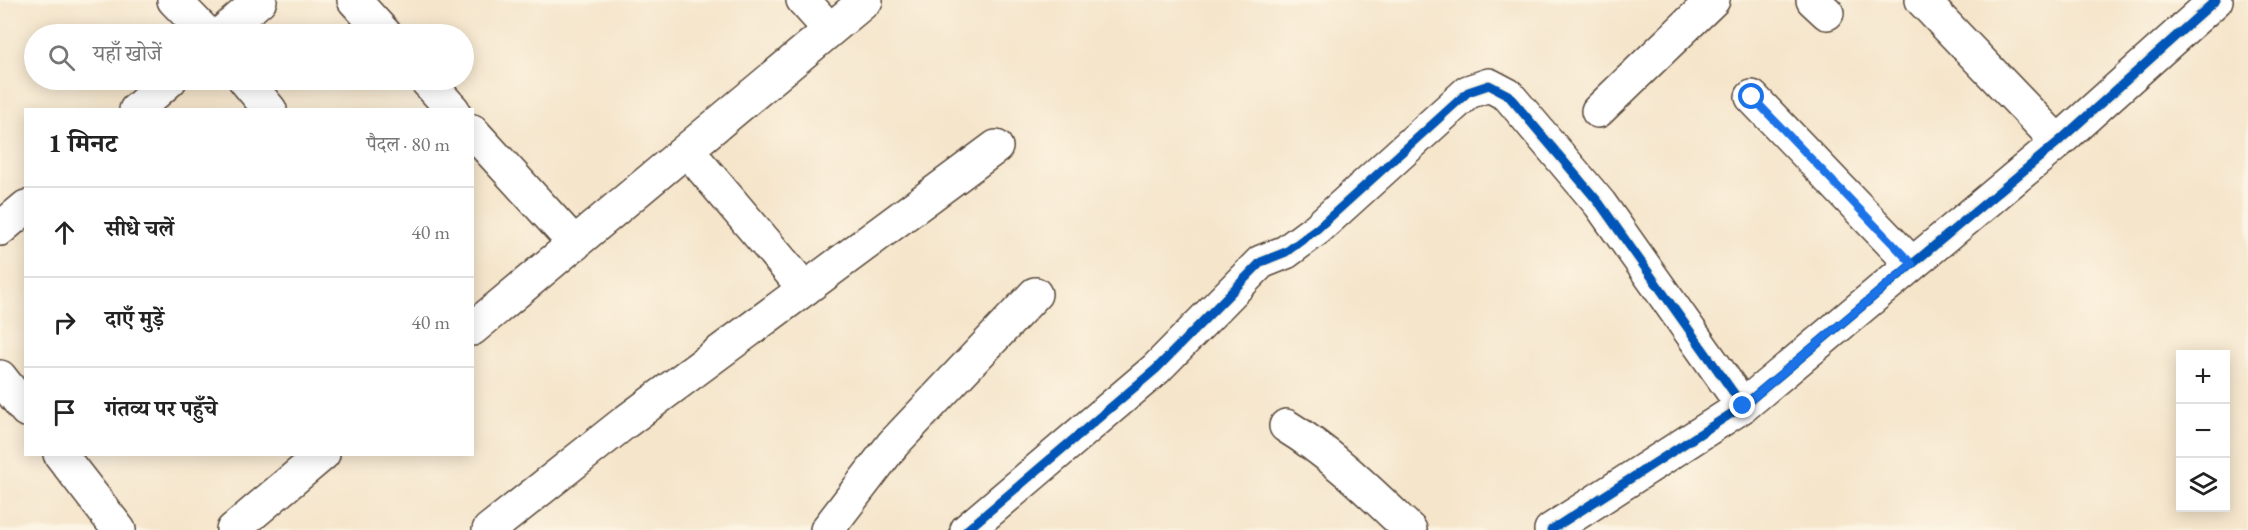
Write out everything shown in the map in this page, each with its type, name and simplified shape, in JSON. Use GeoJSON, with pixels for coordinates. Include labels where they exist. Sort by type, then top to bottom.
{"type":"FeatureCollection","features":[{"type":"Feature","properties":{"kind":"main road"},"geometry":{"type":"LineString","coordinates":[[174,0],[197,24]]}},
{"type":"Feature","properties":{"kind":"main road"},"geometry":{"type":"LineString","coordinates":[[232,24],[260,0]]}},
{"type":"Feature","properties":{"kind":"main road"},"geometry":{"type":"LineString","coordinates":[[354,0],[376,24]]}},
{"type":"Feature","properties":{"kind":"main road"},"geometry":{"type":"LineString","coordinates":[[802,0],[830,30]]}},
{"type":"Feature","properties":{"kind":"main road"},"geometry":{"type":"LineString","coordinates":[[474,327],[866,0]]}},
{"type":"Feature","properties":{"kind":"main road"},"geometry":{"type":"LineString","coordinates":[[1598,111],[1713,0]]}},
{"type":"Feature","properties":{"kind":"main road"},"geometry":{"type":"LineString","coordinates":[[1922,0],[2058,142]]}},
{"type":"Feature","properties":{"kind":"main road"},"geometry":{"type":"LineString","coordinates":[[1551,530],[1743,406],[2058,142],[2216,0]]}},
{"type":"Feature","properties":{"kind":"main road"},"geometry":{"type":"LineString","coordinates":[[967,530],[1156,369],[1261,262],[1286,252],[1317,229],[1468,92],[1489,85],[1508,95],[1600,204],[1743,406]]}},
{"type":"Feature","properties":{"kind":"main road"},"geometry":{"type":"LineString","coordinates":[[138,108],[159,90]]}},
{"type":"Feature","properties":{"kind":"main road"},"geometry":{"type":"LineString","coordinates":[[253,90],[268,108]]}},
{"type":"Feature","properties":{"kind":"main road"},"geometry":{"type":"LineString","coordinates":[[435,90],[451,108]]}},
{"type":"Feature","properties":{"kind":"main road"},"geometry":{"type":"LineString","coordinates":[[1752,97],[1912,264]]}},
{"type":"Feature","properties":{"kind":"main road"},"geometry":{"type":"LineString","coordinates":[[474,133],[575,244]]}},
{"type":"Feature","properties":{"kind":"main road"},"geometry":{"type":"LineString","coordinates":[[489,530],[624,423],[996,147]]}},
{"type":"Feature","properties":{"kind":"main road"},"geometry":{"type":"LineString","coordinates":[[687,150],[805,289]]}},
{"type":"Feature","properties":{"kind":"main road"},"geometry":{"type":"LineString","coordinates":[[0,229],[24,209]]}},
{"type":"Feature","properties":{"kind":"main road"},"geometry":{"type":"LineString","coordinates":[[827,530],[893,444],[1035,294]]}},
{"type":"Feature","properties":{"kind":"main road"},"geometry":{"type":"LineString","coordinates":[[0,377],[24,407]]}},
{"type":"Feature","properties":{"kind":"main road"},"geometry":{"type":"LineString","coordinates":[[1286,426],[1357,480],[1410,530]]}},
{"type":"Feature","properties":{"kind":"main road"},"geometry":{"type":"LineString","coordinates":[[62,456],[119,530]]}},
{"type":"Feature","properties":{"kind":"main road"},"geometry":{"type":"LineString","coordinates":[[233,530],[321,456]]}},
{"type":"Feature","properties":{"kind":"cycle path"},"geometry":{"type":"LineString","coordinates":[[1551,530],[1743,406],[2058,142],[2216,0]]}},
{"type":"Feature","properties":{"kind":"cycle path"},"geometry":{"type":"LineString","coordinates":[[967,530],[1156,369],[1261,262],[1286,252],[1317,229],[1468,92],[1489,85],[1508,95],[1600,204],[1743,406]]}},
{"type":"Feature","properties":{"kind":"route"},"geometry":{"type":"LineString","coordinates":[[1743,406],[1912,264],[1752,97]]}}]}
